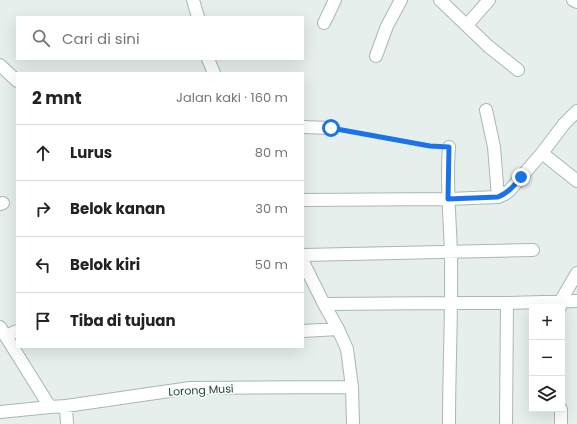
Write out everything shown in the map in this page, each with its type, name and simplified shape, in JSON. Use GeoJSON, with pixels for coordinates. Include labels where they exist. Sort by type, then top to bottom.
{"type":"FeatureCollection","features":[{"type":"Feature","properties":{"kind":"street"},"geometry":{"type":"LineString","coordinates":[[193,0],[198,16]]}},
{"type":"Feature","properties":{"kind":"street"},"geometry":{"type":"LineString","coordinates":[[324,24],[335,0]]}},
{"type":"Feature","properties":{"kind":"street"},"geometry":{"type":"LineString","coordinates":[[376,56],[388,26],[401,0]]}},
{"type":"Feature","properties":{"kind":"street"},"geometry":{"type":"LineString","coordinates":[[440,0],[488,46],[518,70]]}},
{"type":"Feature","properties":{"kind":"street"},"geometry":{"type":"LineString","coordinates":[[467,25],[489,0]]}},
{"type":"Feature","properties":{"kind":"street"},"geometry":{"type":"LineString","coordinates":[[573,0],[577,2]]}},
{"type":"Feature","properties":{"kind":"street"},"geometry":{"type":"LineString","coordinates":[[208,60],[214,72]]}},
{"type":"Feature","properties":{"kind":"street"},"geometry":{"type":"LineString","coordinates":[[0,65],[16,80]]}},
{"type":"Feature","properties":{"kind":"street"},"geometry":{"type":"LineString","coordinates":[[486,110],[494,147],[498,197]]}},
{"type":"Feature","properties":{"kind":"street"},"geometry":{"type":"LineString","coordinates":[[304,200],[448,199],[498,197],[510,190],[542,153],[564,124],[577,111]]}},
{"type":"Feature","properties":{"kind":"street"},"geometry":{"type":"LineString","coordinates":[[304,127],[331,128]]}},
{"type":"Feature","properties":{"kind":"street"},"geometry":{"type":"LineString","coordinates":[[449,147],[448,199],[451,252],[449,424]]}},
{"type":"Feature","properties":{"kind":"street"},"geometry":{"type":"LineString","coordinates":[[542,153],[577,181]]}},
{"type":"Feature","properties":{"kind":"street"},"geometry":{"type":"LineString","coordinates":[[304,255],[533,250]]}},
{"type":"Feature","properties":{"kind":"street"},"geometry":{"type":"LineString","coordinates":[[304,264],[347,349],[352,388],[353,424]]}},
{"type":"Feature","properties":{"kind":"street"},"geometry":{"type":"LineString","coordinates":[[560,304],[577,272]]}},
{"type":"Feature","properties":{"kind":"street"},"geometry":{"type":"LineString","coordinates":[[324,304],[560,304],[577,301]]}},
{"type":"Feature","properties":{"kind":"street"},"geometry":{"type":"LineString","coordinates":[[506,424],[508,303]]}},
{"type":"Feature","properties":{"kind":"street"},"geometry":{"type":"LineString","coordinates":[[304,331],[338,329]]}},
{"type":"Feature","properties":{"kind":"street"},"geometry":{"type":"LineString","coordinates":[[2,330],[16,331]]}},
{"type":"Feature","properties":{"kind":"street"},"geometry":{"type":"LineString","coordinates":[[2,330],[50,407]]}},
{"type":"Feature","properties":{"kind":"street","name":"Lorong Musi"},"geometry":{"type":"LineString","coordinates":[[0,412],[66,406],[190,388],[352,388]]}},
{"type":"Feature","properties":{"kind":"street"},"geometry":{"type":"LineString","coordinates":[[66,406],[67,424]]}},
{"type":"Feature","properties":{"kind":"street"},"geometry":{"type":"LineString","coordinates":[[561,412],[561,424]]}},
{"type":"Feature","properties":{"kind":"path"},"geometry":{"type":"LineString","coordinates":[[331,128],[430,146],[449,147]]}},
{"type":"Feature","properties":{"kind":"route"},"geometry":{"type":"LineString","coordinates":[[331,128],[430,146],[449,147],[448,199],[498,197],[510,190],[521,177]]}}]}
